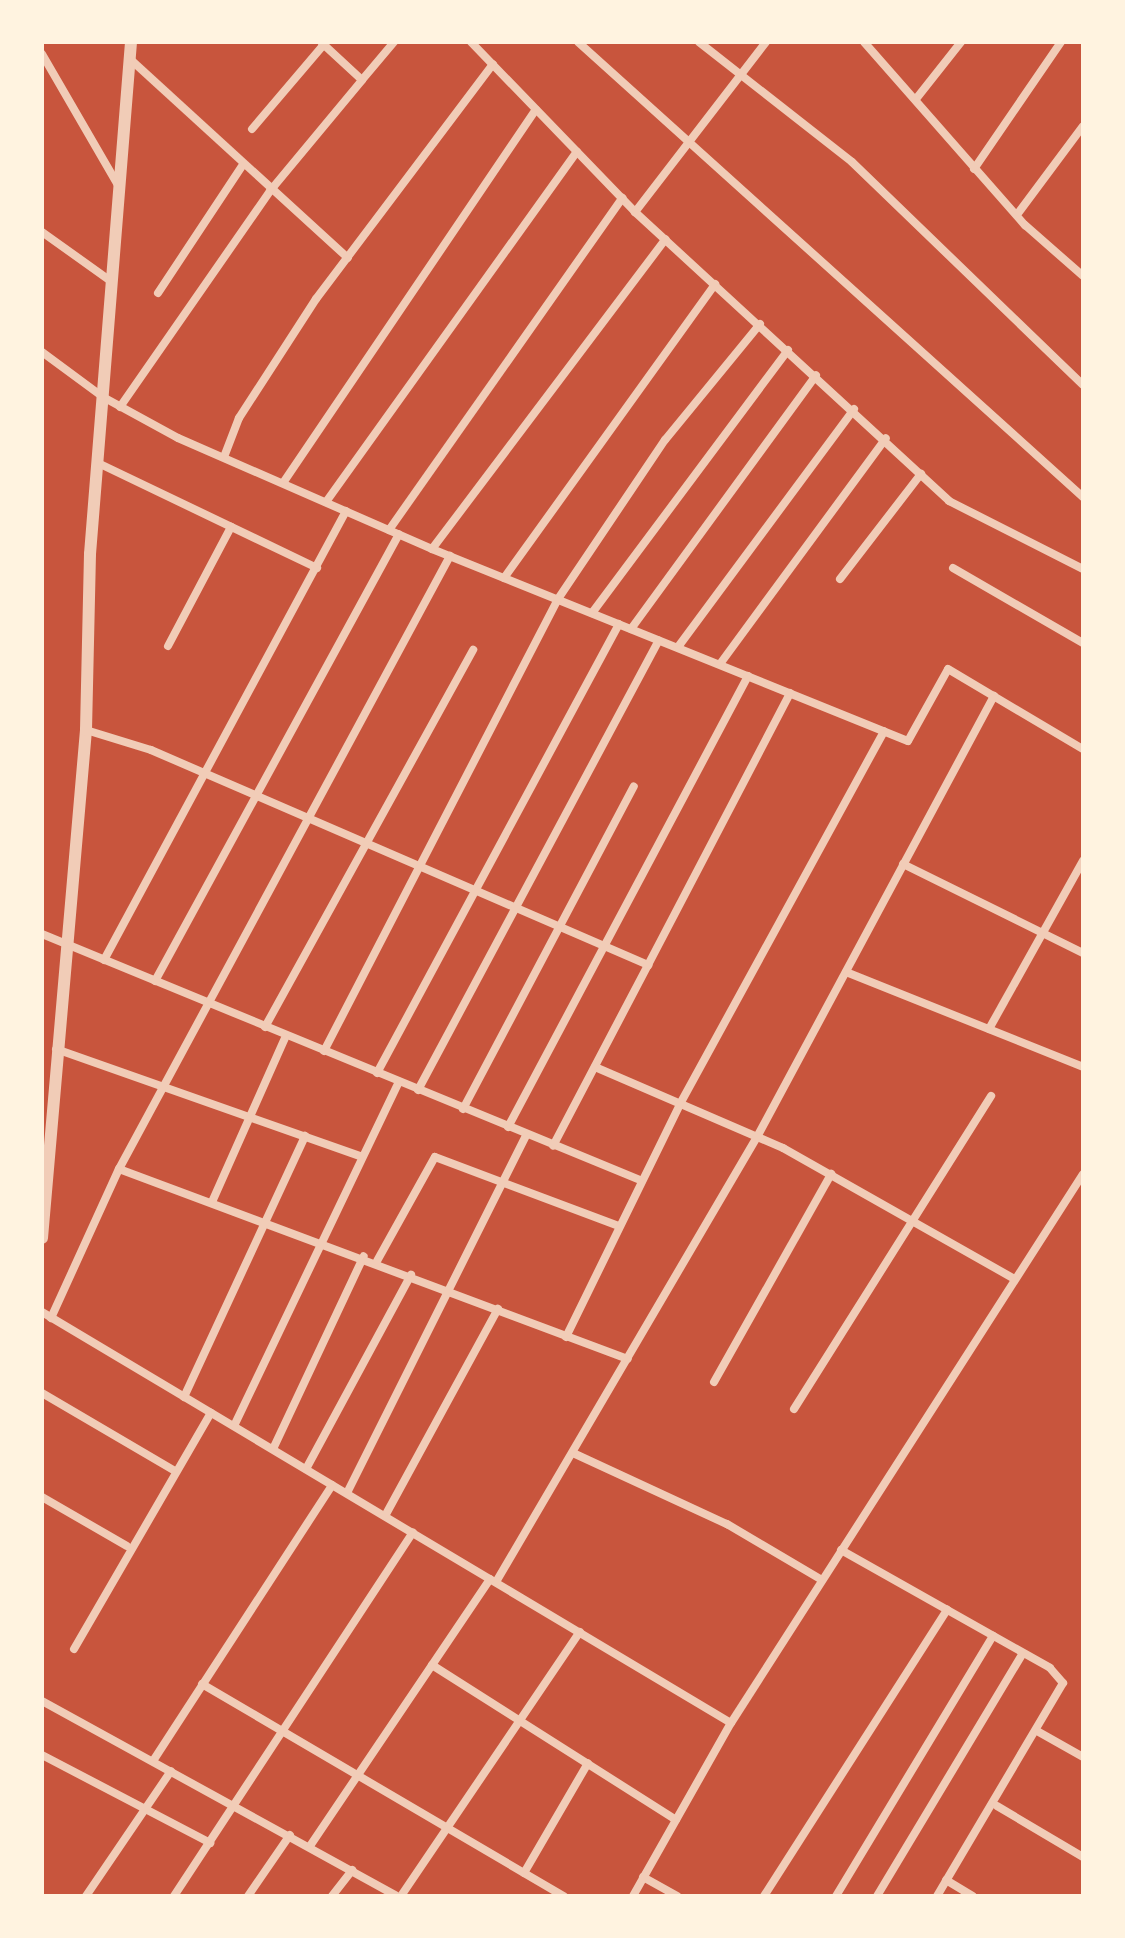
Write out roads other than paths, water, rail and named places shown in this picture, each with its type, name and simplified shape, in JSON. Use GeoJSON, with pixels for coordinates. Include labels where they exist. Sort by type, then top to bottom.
{"type":"FeatureCollection","features":[{"type":"Feature","properties":{"kind":"street"},"geometry":{"type":"LineString","coordinates":[[120,407],[270,191],[394,42]]}},
{"type":"Feature","properties":{"kind":"street"},"geometry":{"type":"LineString","coordinates":[[471,42],[635,212],[886,438],[949,501],[1083,569]]}},
{"type":"Feature","properties":{"kind":"street"},"geometry":{"type":"LineString","coordinates":[[578,42],[1083,497]]}},
{"type":"Feature","properties":{"kind":"street"},"geometry":{"type":"LineString","coordinates":[[699,42],[852,162],[1083,385]]}},
{"type":"Feature","properties":{"kind":"street"},"geometry":{"type":"LineString","coordinates":[[635,212],[766,42]]}},
{"type":"Feature","properties":{"kind":"street"},"geometry":{"type":"LineString","coordinates":[[864,42],[974,169],[1083,276]]}},
{"type":"Feature","properties":{"kind":"street"},"geometry":{"type":"LineString","coordinates":[[916,99],[961,42]]}},
{"type":"Feature","properties":{"kind":"street"},"geometry":{"type":"LineString","coordinates":[[974,169],[1061,42]]}},
{"type":"Feature","properties":{"kind":"street"},"geometry":{"type":"LineString","coordinates":[[252,129],[323,43],[362,80]]}},
{"type":"Feature","properties":{"kind":"street"},"geometry":{"type":"LineString","coordinates":[[128,48],[242,166],[348,258]]}},
{"type":"Feature","properties":{"kind":"street"},"geometry":{"type":"LineString","coordinates":[[42,1238],[46,1118],[56,1049],[63,943],[86,730],[98,463],[128,48]]}},
{"type":"Feature","properties":{"kind":"street"},"geometry":{"type":"LineString","coordinates":[[42,54],[119,187]]}},
{"type":"Feature","properties":{"kind":"street"},"geometry":{"type":"LineString","coordinates":[[224,457],[265,374],[493,64]]}},
{"type":"Feature","properties":{"kind":"street"},"geometry":{"type":"LineString","coordinates":[[283,483],[536,110]]}},
{"type":"Feature","properties":{"kind":"street"},"geometry":{"type":"LineString","coordinates":[[1019,212],[1083,126]]}},
{"type":"Feature","properties":{"kind":"street"},"geometry":{"type":"LineString","coordinates":[[326,502],[577,152]]}},
{"type":"Feature","properties":{"kind":"street"},"geometry":{"type":"LineString","coordinates":[[158,293],[242,166]]}},
{"type":"Feature","properties":{"kind":"street"},"geometry":{"type":"LineString","coordinates":[[155,981],[257,797],[394,532],[622,198]]}},
{"type":"Feature","properties":{"kind":"street"},"geometry":{"type":"LineString","coordinates":[[42,232],[112,282]]}},
{"type":"Feature","properties":{"kind":"street"},"geometry":{"type":"LineString","coordinates":[[432,549],[666,239]]}},
{"type":"Feature","properties":{"kind":"street"},"geometry":{"type":"LineString","coordinates":[[504,578],[715,284]]}},
{"type":"Feature","properties":{"kind":"street"},"geometry":{"type":"LineString","coordinates":[[324,1051],[558,599],[665,440],[760,324]]}},
{"type":"Feature","properties":{"kind":"street"},"geometry":{"type":"LineString","coordinates":[[592,613],[788,350]]}},
{"type":"Feature","properties":{"kind":"street"},"geometry":{"type":"LineString","coordinates":[[42,352],[120,407],[224,457],[432,549],[908,741],[948,669],[1083,749]]}},
{"type":"Feature","properties":{"kind":"street"},"geometry":{"type":"LineString","coordinates":[[631,629],[816,375]]}},
{"type":"Feature","properties":{"kind":"street"},"geometry":{"type":"LineString","coordinates":[[678,647],[854,409]]}},
{"type":"Feature","properties":{"kind":"street"},"geometry":{"type":"LineString","coordinates":[[720,664],[886,438]]}},
{"type":"Feature","properties":{"kind":"street"},"geometry":{"type":"LineString","coordinates":[[98,463],[317,568]]}},
{"type":"Feature","properties":{"kind":"street"},"geometry":{"type":"LineString","coordinates":[[840,579],[921,474]]}},
{"type":"Feature","properties":{"kind":"street"},"geometry":{"type":"LineString","coordinates":[[104,960],[201,773],[346,511]]}},
{"type":"Feature","properties":{"kind":"street"},"geometry":{"type":"LineString","coordinates":[[168,646],[231,527]]}},
{"type":"Feature","properties":{"kind":"street"},"geometry":{"type":"LineString","coordinates":[[51,1318],[119,1169],[310,821],[450,556]]}},
{"type":"Feature","properties":{"kind":"street"},"geometry":{"type":"LineString","coordinates":[[953,568],[1083,643]]}},
{"type":"Feature","properties":{"kind":"street"},"geometry":{"type":"LineString","coordinates":[[377,1073],[477,894],[619,624]]}},
{"type":"Feature","properties":{"kind":"street"},"geometry":{"type":"LineString","coordinates":[[418,1090],[659,640]]}},
{"type":"Feature","properties":{"kind":"street"},"geometry":{"type":"LineString","coordinates":[[265,1027],[369,846],[473,650]]}},
{"type":"Feature","properties":{"kind":"street"},"geometry":{"type":"LineString","coordinates":[[508,1127],[748,676]]}},
{"type":"Feature","properties":{"kind":"street"},"geometry":{"type":"LineString","coordinates":[[553,1146],[790,693]]}},
{"type":"Feature","properties":{"kind":"street"},"geometry":{"type":"LineString","coordinates":[[310,1846],[493,1580],[573,1453],[757,1137],[994,696]]}},
{"type":"Feature","properties":{"kind":"street"},"geometry":{"type":"LineString","coordinates":[[86,730],[201,773],[557,930],[648,965]]}},
{"type":"Feature","properties":{"kind":"street"},"geometry":{"type":"LineString","coordinates":[[566,1337],[640,1180],[884,731]]}},
{"type":"Feature","properties":{"kind":"street"},"geometry":{"type":"LineString","coordinates":[[463,1109],[634,786]]}},
{"type":"Feature","properties":{"kind":"street"},"geometry":{"type":"LineString","coordinates":[[989,1029],[1083,861]]}},
{"type":"Feature","properties":{"kind":"street"},"geometry":{"type":"LineString","coordinates":[[903,864],[1083,953]]}},
{"type":"Feature","properties":{"kind":"street"},"geometry":{"type":"LineString","coordinates":[[42,934],[640,1180]]}},
{"type":"Feature","properties":{"kind":"street"},"geometry":{"type":"LineString","coordinates":[[846,972],[1083,1067]]}},
{"type":"Feature","properties":{"kind":"street"},"geometry":{"type":"LineString","coordinates":[[212,1202],[286,1036]]}},
{"type":"Feature","properties":{"kind":"street"},"geometry":{"type":"LineString","coordinates":[[56,1049],[362,1157]]}},
{"type":"Feature","properties":{"kind":"street"},"geometry":{"type":"LineString","coordinates":[[595,1067],[757,1137],[831,1174],[1015,1279]]}},
{"type":"Feature","properties":{"kind":"street"},"geometry":{"type":"LineString","coordinates":[[234,1426],[399,1082]]}},
{"type":"Feature","properties":{"kind":"street"},"geometry":{"type":"LineString","coordinates":[[794,1409],[909,1218],[991,1096]]}},
{"type":"Feature","properties":{"kind":"street"},"geometry":{"type":"LineString","coordinates":[[347,1493],[452,1291],[526,1135]]}},
{"type":"Feature","properties":{"kind":"street"},"geometry":{"type":"LineString","coordinates":[[184,1397],[269,1221],[305,1136]]}},
{"type":"Feature","properties":{"kind":"street"},"geometry":{"type":"LineString","coordinates":[[377,1261],[435,1157],[505,1180],[619,1226]]}},
{"type":"Feature","properties":{"kind":"street"},"geometry":{"type":"LineString","coordinates":[[119,1169],[323,1240],[628,1359]]}},
{"type":"Feature","properties":{"kind":"street"},"geometry":{"type":"LineString","coordinates":[[714,1382],[831,1174]]}},
{"type":"Feature","properties":{"kind":"street"},"geometry":{"type":"LineString","coordinates":[[633,1896],[731,1723],[1083,1174]]}},
{"type":"Feature","properties":{"kind":"street"},"geometry":{"type":"LineString","coordinates":[[273,1449],[364,1256]]}},
{"type":"Feature","properties":{"kind":"street"},"geometry":{"type":"LineString","coordinates":[[306,1469],[411,1275]]}},
{"type":"Feature","properties":{"kind":"street"},"geometry":{"type":"LineString","coordinates":[[385,1516],[498,1309]]}},
{"type":"Feature","properties":{"kind":"street"},"geometry":{"type":"LineString","coordinates":[[42,1312],[731,1723]]}},
{"type":"Feature","properties":{"kind":"street"},"geometry":{"type":"LineString","coordinates":[[42,1393],[173,1470]]}},
{"type":"Feature","properties":{"kind":"street"},"geometry":{"type":"LineString","coordinates":[[74,1649],[127,1546],[211,1413]]}},
{"type":"Feature","properties":{"kind":"street"},"geometry":{"type":"LineString","coordinates":[[573,1453],[727,1524],[822,1580]]}},
{"type":"Feature","properties":{"kind":"street"},"geometry":{"type":"LineString","coordinates":[[153,1761],[332,1485]]}},
{"type":"Feature","properties":{"kind":"street"},"geometry":{"type":"LineString","coordinates":[[42,1497],[127,1546]]}},
{"type":"Feature","properties":{"kind":"street"},"geometry":{"type":"LineString","coordinates":[[174,1896],[236,1806],[283,1728],[413,1532]]}},
{"type":"Feature","properties":{"kind":"street"},"geometry":{"type":"LineString","coordinates":[[841,1550],[1023,1653],[1063,1683],[997,1806],[937,1896]]}},
{"type":"Feature","properties":{"kind":"street"},"geometry":{"type":"LineString","coordinates":[[764,1896],[947,1610]]}},
{"type":"Feature","properties":{"kind":"street"},"geometry":{"type":"LineString","coordinates":[[42,1701],[398,1896],[580,1632]]}},
{"type":"Feature","properties":{"kind":"street"},"geometry":{"type":"LineString","coordinates":[[836,1896],[993,1636]]}},
{"type":"Feature","properties":{"kind":"street"},"geometry":{"type":"LineString","coordinates":[[877,1896],[1023,1653]]}},
{"type":"Feature","properties":{"kind":"street"},"geometry":{"type":"LineString","coordinates":[[432,1665],[676,1820]]}},
{"type":"Feature","properties":{"kind":"street"},"geometry":{"type":"LineString","coordinates":[[202,1684],[283,1728],[445,1830],[564,1896]]}},
{"type":"Feature","properties":{"kind":"street"},"geometry":{"type":"LineString","coordinates":[[1037,1731],[1083,1757]]}},
{"type":"Feature","properties":{"kind":"street"},"geometry":{"type":"LineString","coordinates":[[42,1755],[210,1843]]}},
{"type":"Feature","properties":{"kind":"street"},"geometry":{"type":"LineString","coordinates":[[524,1873],[588,1763]]}},
{"type":"Feature","properties":{"kind":"street"},"geometry":{"type":"LineString","coordinates":[[86,1896],[171,1771]]}},
{"type":"Feature","properties":{"kind":"street"},"geometry":{"type":"LineString","coordinates":[[997,1806],[1083,1857]]}},
{"type":"Feature","properties":{"kind":"street"},"geometry":{"type":"LineString","coordinates":[[248,1896],[290,1835]]}},
{"type":"Feature","properties":{"kind":"street"},"geometry":{"type":"LineString","coordinates":[[332,1896],[352,1870]]}},
{"type":"Feature","properties":{"kind":"street"},"geometry":{"type":"LineString","coordinates":[[643,1877],[677,1896]]}},
{"type":"Feature","properties":{"kind":"street"},"geometry":{"type":"LineString","coordinates":[[946,1880],[973,1896]]}}]}
